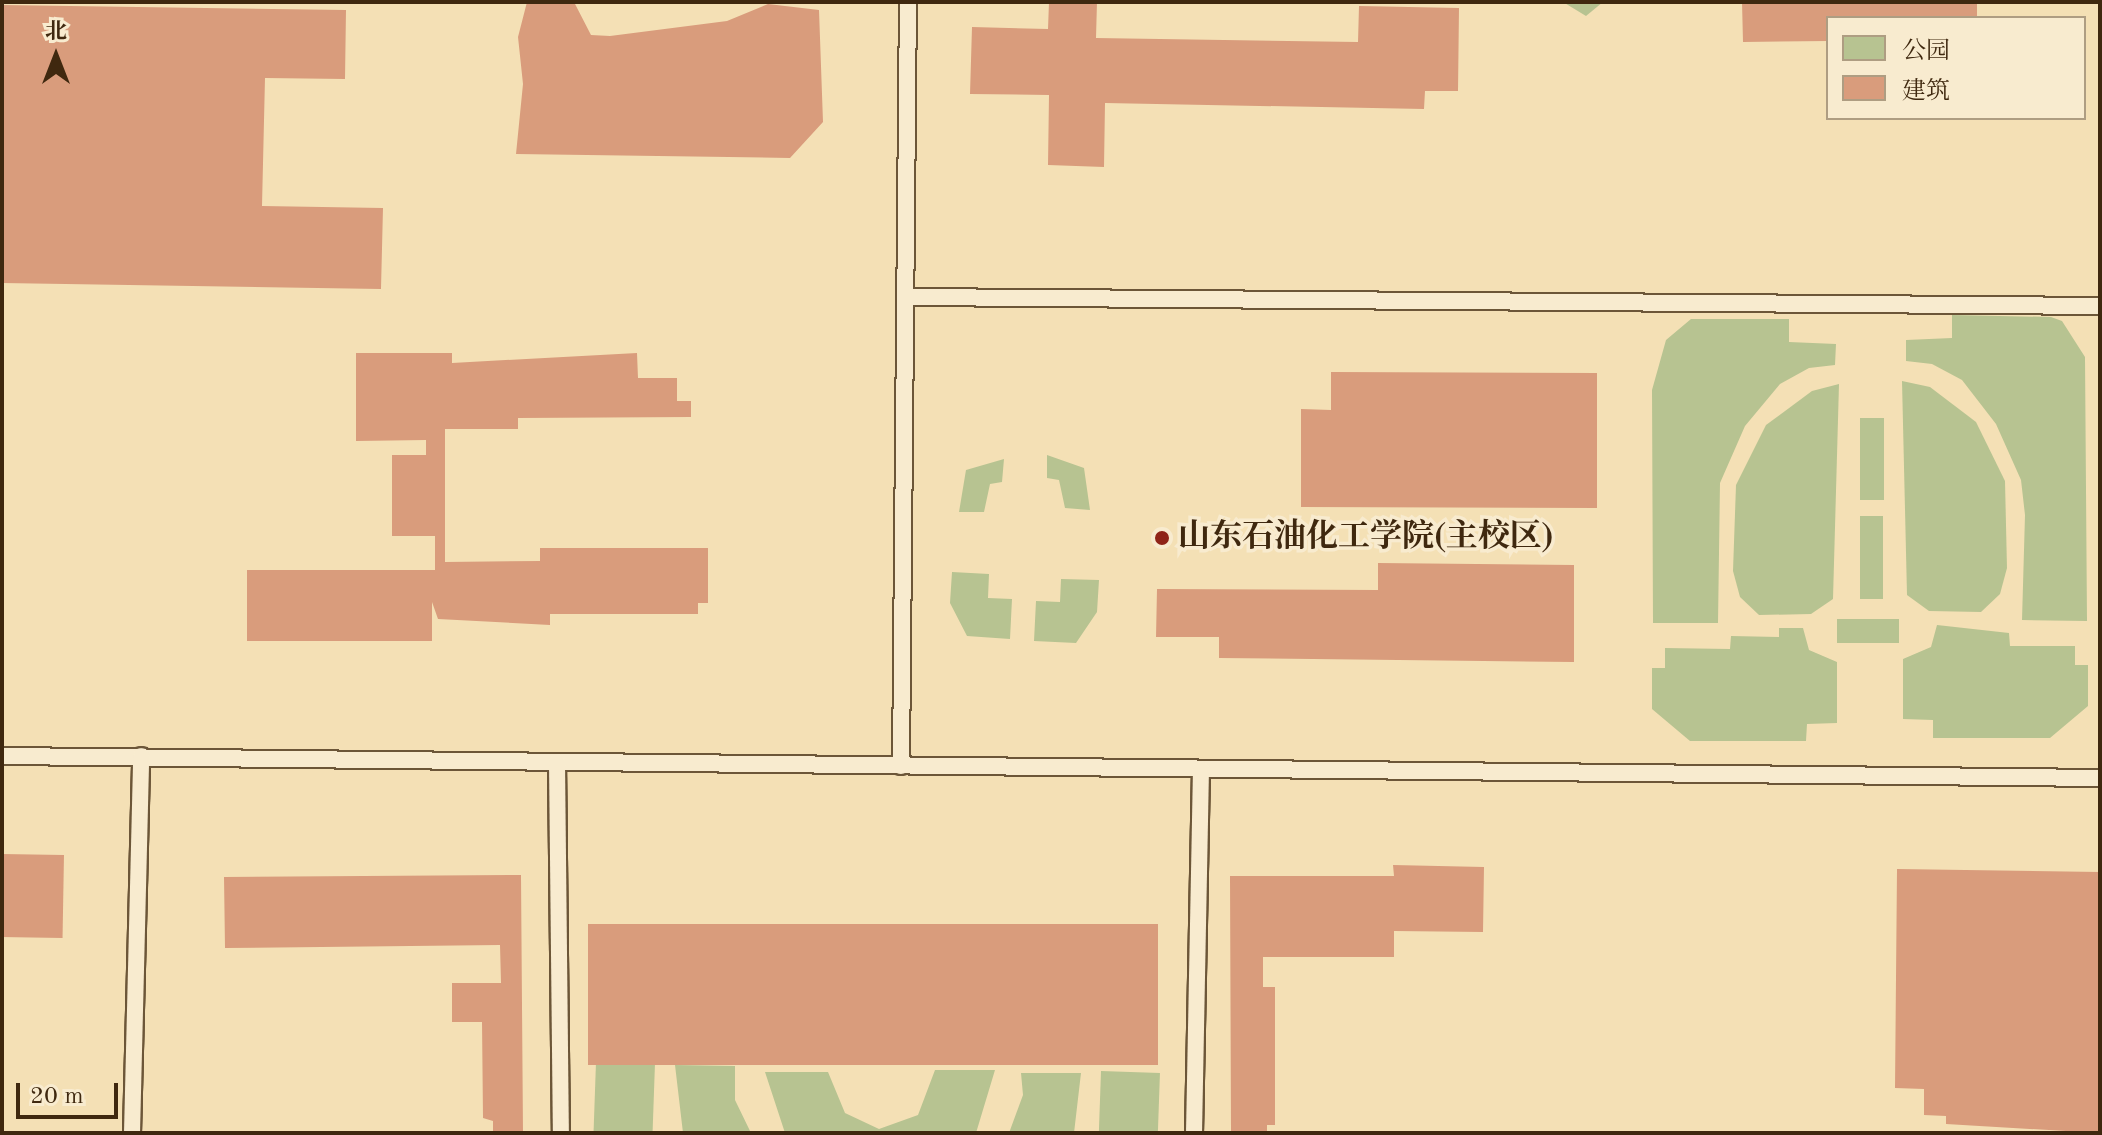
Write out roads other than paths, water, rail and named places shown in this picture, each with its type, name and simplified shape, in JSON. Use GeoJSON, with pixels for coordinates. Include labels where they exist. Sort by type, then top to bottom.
{"type":"FeatureCollection","features":[{"type":"Feature","properties":{"kind":"lane"},"geometry":{"type":"LineString","coordinates":[[901,766],[909,297],[908,2]]}},
{"type":"Feature","properties":{"kind":"lane"},"geometry":{"type":"LineString","coordinates":[[909,297],[2100,306]]}},
{"type":"Feature","properties":{"kind":"lane"},"geometry":{"type":"LineString","coordinates":[[2,756],[2100,778]]}},
{"type":"Feature","properties":{"kind":"lane"},"geometry":{"type":"LineString","coordinates":[[132,1133],[140,757]]}},
{"type":"Feature","properties":{"kind":"lane"},"geometry":{"type":"LineString","coordinates":[[557,762],[561,1133]]}},
{"type":"Feature","properties":{"kind":"lane"},"geometry":{"type":"LineString","coordinates":[[1194,1133],[1201,769]]}},
{"type":"Feature","properties":{"kind":"place","name":"山东石油化工学院(主校区)"},"geometry":{"type":"Point","coordinates":[1162,538]}}]}
